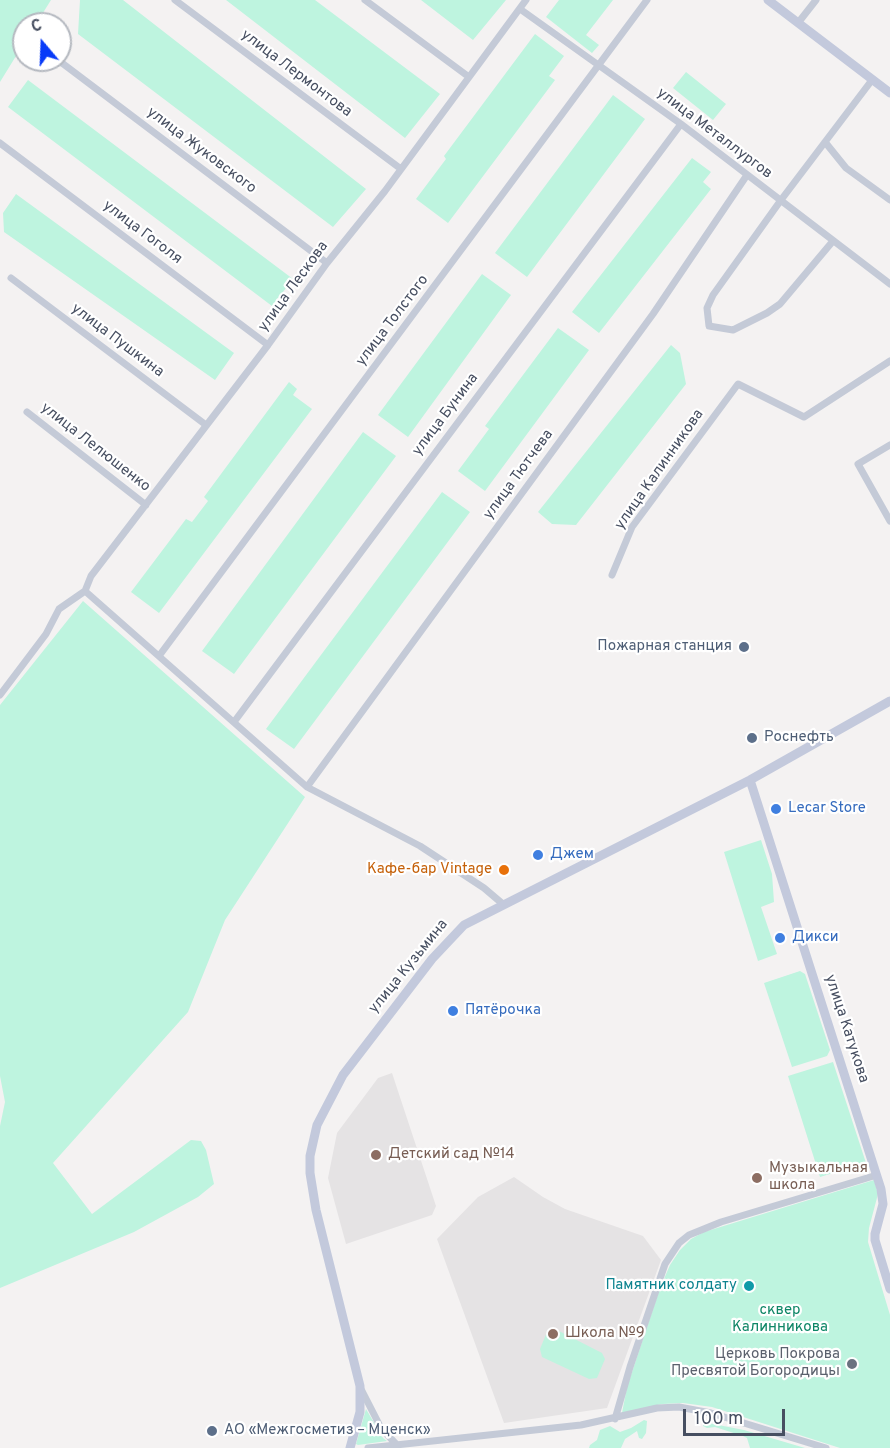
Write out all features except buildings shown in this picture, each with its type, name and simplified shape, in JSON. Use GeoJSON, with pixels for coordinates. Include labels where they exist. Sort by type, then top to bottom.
{"type":"FeatureCollection","features":[{"type":"Feature","properties":{"kind":"main road"},"geometry":{"type":"LineString","coordinates":[[768,0],[890,93]]}},
{"type":"Feature","properties":{"kind":"main road","name":"улица Кузьмина"},"geometry":{"type":"LineString","coordinates":[[350,1448],[360,1412],[360,1386],[312,1191],[310,1156],[317,1125],[343,1075],[446,943],[464,925],[750,780],[890,701]]}},
{"type":"Feature","properties":{"kind":"main road","name":"улица Катукова"},"geometry":{"type":"LineString","coordinates":[[750,780],[881,1189],[883,1204],[875,1240],[890,1289]]}},
{"type":"Feature","properties":{"kind":"street","name":"улица Лермонтова"},"geometry":{"type":"LineString","coordinates":[[175,0],[401,169]]}},
{"type":"Feature","properties":{"kind":"street"},"geometry":{"type":"LineString","coordinates":[[365,0],[469,77]]}},
{"type":"Feature","properties":{"kind":"street","name":"улица Лескова"},"geometry":{"type":"LineString","coordinates":[[85,591],[91,576],[268,345],[327,263],[385,191],[526,0]]}},
{"type":"Feature","properties":{"kind":"street","name":"улица Толстого"},"geometry":{"type":"LineString","coordinates":[[159,656],[647,0]]}},
{"type":"Feature","properties":{"kind":"street"},"geometry":{"type":"LineString","coordinates":[[798,23],[816,0]]}},
{"type":"Feature","properties":{"kind":"street","name":"улица Металлургов"},"geometry":{"type":"LineString","coordinates":[[520,9],[681,124],[890,284]]}},
{"type":"Feature","properties":{"kind":"street","name":"улица Жуковского"},"geometry":{"type":"LineString","coordinates":[[72,71],[327,263]]}},
{"type":"Feature","properties":{"kind":"street"},"geometry":{"type":"LineString","coordinates":[[833,241],[780,304],[767,313],[733,330],[709,326],[707,308],[714,295],[781,200],[872,80]]}},
{"type":"Feature","properties":{"kind":"street","name":"улица Бунина"},"geometry":{"type":"LineString","coordinates":[[234,723],[681,124]]}},
{"type":"Feature","properties":{"kind":"street"},"geometry":{"type":"LineString","coordinates":[[825,141],[846,168],[890,200]]}},
{"type":"Feature","properties":{"kind":"street","name":"улица Гоголя"},"geometry":{"type":"LineString","coordinates":[[0,143],[268,345]]}},
{"type":"Feature","properties":{"kind":"street","name":"улица Тютчева"},"geometry":{"type":"LineString","coordinates":[[307,788],[653,314],[747,175]]}},
{"type":"Feature","properties":{"kind":"street","name":"улица Пушкина"},"geometry":{"type":"LineString","coordinates":[[11,278],[206,425]]}},
{"type":"Feature","properties":{"kind":"street","name":"улица Калинникова"},"geometry":{"type":"LineString","coordinates":[[612,575],[632,527],[738,384],[804,417],[890,361]]}},
{"type":"Feature","properties":{"kind":"street","name":"улица Лелюшенко"},"geometry":{"type":"LineString","coordinates":[[27,412],[146,505]]}},
{"type":"Feature","properties":{"kind":"street"},"geometry":{"type":"LineString","coordinates":[[890,445],[858,464],[890,520]]}},
{"type":"Feature","properties":{"kind":"street"},"geometry":{"type":"LineString","coordinates":[[0,695],[46,634],[59,609],[85,591],[307,788],[420,846],[484,888],[504,905]]}},
{"type":"Feature","properties":{"kind":"street"},"geometry":{"type":"LineString","coordinates":[[615,1419],[665,1264],[679,1243],[689,1235],[721,1222],[877,1175]]}},
{"type":"Feature","properties":{"kind":"street"},"geometry":{"type":"LineString","coordinates":[[360,1386],[381,1428],[396,1444]]}},
{"type":"Feature","properties":{"kind":"street"},"geometry":{"type":"LineString","coordinates":[[368,1448],[507,1434],[615,1419],[657,1408],[679,1407],[711,1413],[826,1448]]}},
{"type":"Feature","properties":{"kind":"shaded area","name":"Детский сад №14"},"geometry":{"type":"Polygon","coordinates":[[[392,1073],[436,1206],[432,1215],[346,1244],[328,1178],[337,1133],[378,1078],[392,1073]]]}},
{"type":"Feature","properties":{"kind":"shaded area","name":"Школа №9"},"geometry":{"type":"Polygon","coordinates":[[[514,1177],[565,1209],[643,1236],[661,1260],[607,1408],[504,1423],[437,1239],[478,1197],[514,1177]]]}},
{"type":"Feature","properties":{"kind":"green space"},"geometry":{"type":"Polygon","coordinates":[[[0,0],[51,0],[44,12],[12,12],[12,62],[0,82],[0,0]]]}},
{"type":"Feature","properties":{"kind":"green space"},"geometry":{"type":"Polygon","coordinates":[[[80,0],[123,0],[366,189],[333,227],[78,34],[80,0]]]}},
{"type":"Feature","properties":{"kind":"green space"},"geometry":{"type":"Polygon","coordinates":[[[226,0],[315,0],[440,94],[405,138],[226,0]]]}},
{"type":"Feature","properties":{"kind":"green space"},"geometry":{"type":"Polygon","coordinates":[[[421,0],[506,0],[473,40],[421,0]]]}},
{"type":"Feature","properties":{"kind":"green space"},"geometry":{"type":"Polygon","coordinates":[[[559,0],[613,0],[586,35],[599,45],[592,53],[546,17],[559,0]]]}},
{"type":"Feature","properties":{"kind":"green space"},"geometry":{"type":"Polygon","coordinates":[[[535,34],[564,56],[549,76],[555,80],[448,223],[416,199],[446,159],[444,156],[535,34]]]}},
{"type":"Feature","properties":{"kind":"green space"},"geometry":{"type":"Polygon","coordinates":[[[686,72],[726,104],[713,120],[673,88],[686,72]]]}},
{"type":"Feature","properties":{"kind":"green space"},"geometry":{"type":"Polygon","coordinates":[[[28,80],[293,279],[272,306],[8,107],[28,80]]]}},
{"type":"Feature","properties":{"kind":"green space"},"geometry":{"type":"Polygon","coordinates":[[[613,95],[645,119],[527,277],[495,253],[613,95]]]}},
{"type":"Feature","properties":{"kind":"green space"},"geometry":{"type":"Polygon","coordinates":[[[692,158],[711,172],[703,182],[711,189],[599,333],[572,312],[692,158]]]}},
{"type":"Feature","properties":{"kind":"green space"},"geometry":{"type":"Polygon","coordinates":[[[16,194],[234,353],[215,380],[4,232],[3,213],[16,194]]]}},
{"type":"Feature","properties":{"kind":"green space"},"geometry":{"type":"Polygon","coordinates":[[[482,274],[511,295],[408,437],[378,415],[482,274]]]}},
{"type":"Feature","properties":{"kind":"green space"},"geometry":{"type":"Polygon","coordinates":[[[558,328],[589,350],[485,491],[458,471],[489,429],[485,426],[558,328]]]}},
{"type":"Feature","properties":{"kind":"green space"},"geometry":{"type":"Polygon","coordinates":[[[671,345],[680,353],[686,384],[576,525],[552,524],[538,512],[671,345]]]}},
{"type":"Feature","properties":{"kind":"green space"},"geometry":{"type":"Polygon","coordinates":[[[289,382],[297,389],[293,395],[312,409],[159,613],[131,592],[186,519],[192,522],[208,501],[204,497],[289,382]]]}},
{"type":"Feature","properties":{"kind":"green space"},"geometry":{"type":"Polygon","coordinates":[[[363,432],[396,456],[234,674],[202,651],[363,432]]]}},
{"type":"Feature","properties":{"kind":"green space"},"geometry":{"type":"Polygon","coordinates":[[[442,492],[470,512],[294,749],[266,729],[442,492]]]}},
{"type":"Feature","properties":{"kind":"green space"},"geometry":{"type":"Polygon","coordinates":[[[83,601],[305,797],[225,920],[188,1012],[53,1163],[92,1214],[191,1140],[201,1141],[206,1150],[214,1184],[198,1197],[134,1232],[0,1288],[0,1126],[5,1102],[0,1076],[0,705],[83,601]]]}},
{"type":"Feature","properties":{"kind":"green space"},"geometry":{"type":"Polygon","coordinates":[[[761,840],[772,874],[774,902],[761,907],[777,954],[758,961],[724,852],[761,840]]]}},
{"type":"Feature","properties":{"kind":"green space"},"geometry":{"type":"Polygon","coordinates":[[[800,971],[805,974],[830,1050],[827,1056],[792,1067],[764,983],[800,971]]]}},
{"type":"Feature","properties":{"kind":"green space"},"geometry":{"type":"Polygon","coordinates":[[[833,1062],[866,1163],[820,1177],[788,1076],[833,1062]]]}},
{"type":"Feature","properties":{"kind":"green space","name":"сквер Калинникова"},"geometry":{"type":"Polygon","coordinates":[[[874,1180],[878,1194],[869,1228],[868,1242],[890,1315],[890,1448],[840,1448],[712,1407],[683,1403],[662,1404],[622,1413],[627,1387],[660,1288],[670,1265],[691,1239],[704,1232],[874,1180]]]}},
{"type":"Feature","properties":{"kind":"green space"},"geometry":{"type":"Polygon","coordinates":[[[555,1329],[602,1353],[605,1359],[597,1378],[589,1379],[542,1357],[540,1349],[547,1332],[555,1329]]]}},
{"type":"Feature","properties":{"kind":"green space"},"geometry":{"type":"Polygon","coordinates":[[[366,1409],[383,1438],[387,1441],[356,1444],[366,1409]]]}},
{"type":"Feature","properties":{"kind":"green space"},"geometry":{"type":"Polygon","coordinates":[[[644,1420],[647,1421],[646,1433],[642,1439],[639,1438],[637,1431],[625,1439],[621,1448],[589,1448],[597,1440],[600,1430],[610,1426],[620,1432],[644,1420]]]}},
{"type":"Feature","properties":{"kind":"green space"},"geometry":{"type":"Polygon","coordinates":[[[703,1422],[744,1430],[805,1448],[750,1448],[747,1438],[715,1427],[707,1428],[703,1426],[703,1422]]]}},
{"type":"Feature","properties":{"kind":"place","name":"Пожарная станция"},"geometry":{"type":"Point","coordinates":[744,647]}},
{"type":"Feature","properties":{"kind":"place","name":"Роснефть"},"geometry":{"type":"Point","coordinates":[752,738]}},
{"type":"Feature","properties":{"kind":"place","name":"Lecar Store"},"geometry":{"type":"Point","coordinates":[776,809]}},
{"type":"Feature","properties":{"kind":"place","name":"Джем"},"geometry":{"type":"Point","coordinates":[538,855]}},
{"type":"Feature","properties":{"kind":"place","name":"Кафе-бар Vintage"},"geometry":{"type":"Point","coordinates":[504,870]}},
{"type":"Feature","properties":{"kind":"place","name":"Дикси"},"geometry":{"type":"Point","coordinates":[780,938]}},
{"type":"Feature","properties":{"kind":"place","name":"Пятёрочка"},"geometry":{"type":"Point","coordinates":[453,1011]}},
{"type":"Feature","properties":{"kind":"place","name":"Детский сад №14"},"geometry":{"type":"Point","coordinates":[376,1155]}},
{"type":"Feature","properties":{"kind":"place","name":"Музыкальная школа"},"geometry":{"type":"Point","coordinates":[757,1178]}},
{"type":"Feature","properties":{"kind":"place","name":"Памятник солдату"},"geometry":{"type":"Point","coordinates":[749,1286]}},
{"type":"Feature","properties":{"kind":"place","name":"Школа №9"},"geometry":{"type":"Point","coordinates":[553,1334]}},
{"type":"Feature","properties":{"kind":"place","name":"Церковь Покрова Пресвятой Богородицы"},"geometry":{"type":"Point","coordinates":[852,1364]}},
{"type":"Feature","properties":{"kind":"place","name":"АО «Межгосметиз – Мценск»"},"geometry":{"type":"Point","coordinates":[212,1431]}}]}
